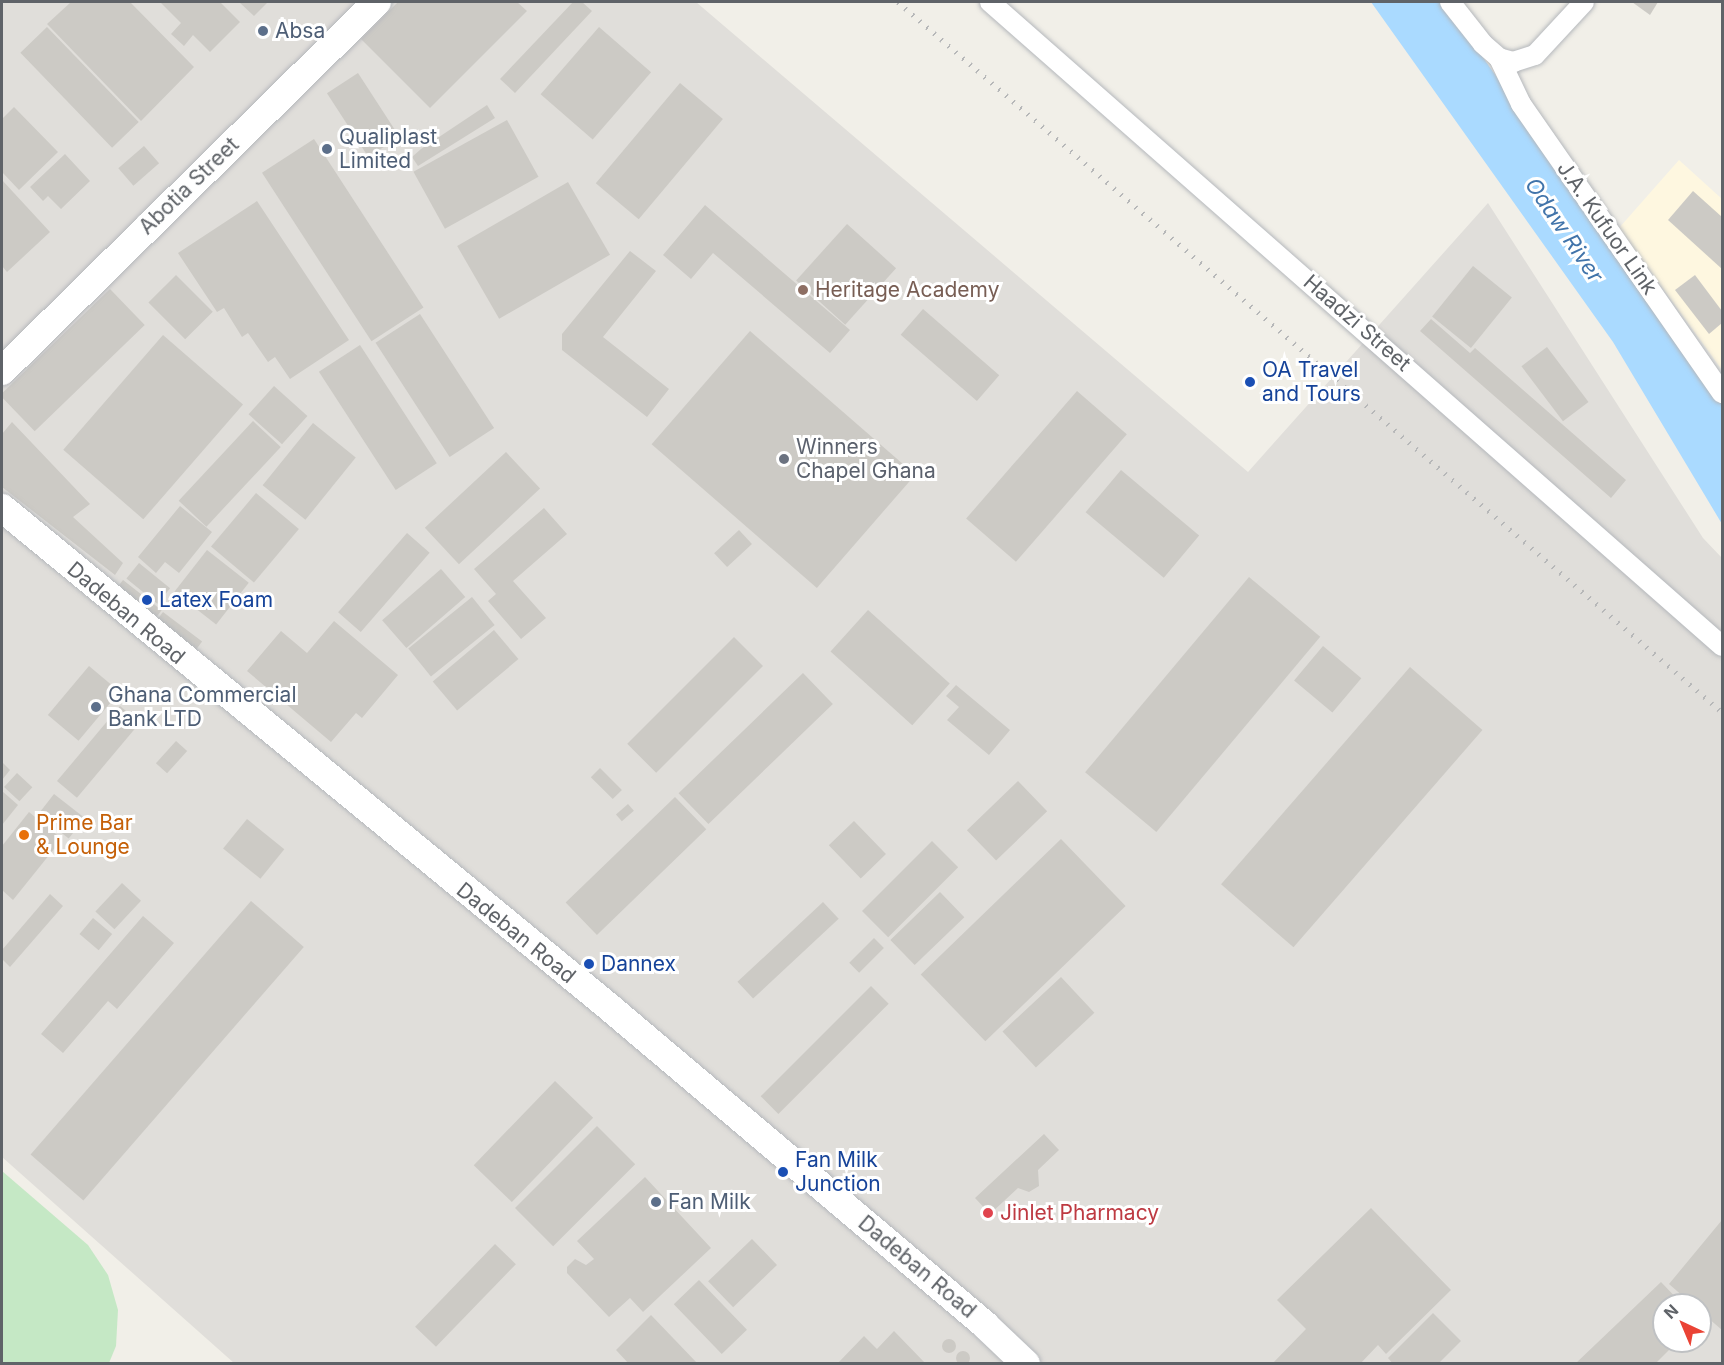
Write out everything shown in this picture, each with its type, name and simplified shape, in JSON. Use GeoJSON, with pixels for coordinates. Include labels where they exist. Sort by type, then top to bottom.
{"type":"FeatureCollection","features":[{"type":"Feature","properties":{"kind":"street","name":"Abotia Street"},"geometry":{"type":"LineString","coordinates":[[2,371],[377,2]]}},
{"type":"Feature","properties":{"kind":"street","name":"Haadzi Street"},"geometry":{"type":"LineString","coordinates":[[990,2],[1722,646]]}},
{"type":"Feature","properties":{"kind":"street"},"geometry":{"type":"LineString","coordinates":[[1450,2],[1470,31],[1499,58],[1523,61],[1535,55],[1584,2]]}},
{"type":"Feature","properties":{"kind":"street","name":"J.A. Kufuor Link"},"geometry":{"type":"LineString","coordinates":[[1499,58],[1521,104],[1722,393]]}},
{"type":"Feature","properties":{"kind":"street","name":"Dadeban Road"},"geometry":{"type":"LineString","coordinates":[[2,508],[609,1007],[986,1326],[1026,1364]]}},
{"type":"Feature","properties":{"kind":"shaded area"},"geometry":{"type":"Polygon","coordinates":[[[2,2],[696,2],[1248,472],[1488,203],[1703,538],[1722,558],[1722,1363],[234,1363],[2,1157],[2,2]]]}},
{"type":"Feature","properties":{"kind":"shaded area"},"geometry":{"type":"Polygon","coordinates":[[[1679,160],[1722,199],[1722,370],[1619,228],[1679,160]]]}},
{"type":"Feature","properties":{"kind":"green space"},"geometry":{"type":"Polygon","coordinates":[[[2,1171],[88,1245],[108,1275],[118,1310],[116,1346],[109,1363],[2,1363],[2,1171]]]}},
{"type":"Feature","properties":{"kind":"water","name":"Odaw River"},"geometry":{"type":"Polygon","coordinates":[[[1371,2],[1444,2],[1722,398],[1722,524],[1613,342],[1371,2]]]}},
{"type":"Feature","properties":{"kind":"building"},"geometry":{"type":"Polygon","coordinates":[[[71,2],[130,2],[194,67],[141,121],[47,24],[71,2]]]}},
{"type":"Feature","properties":{"kind":"building"},"geometry":{"type":"Polygon","coordinates":[[[160,2],[220,2],[240,22],[210,52],[193,35],[184,46],[171,34],[181,23],[160,2]]]}},
{"type":"Feature","properties":{"kind":"building"},"geometry":{"type":"Polygon","coordinates":[[[239,2],[268,2],[254,16],[239,2]]]}},
{"type":"Feature","properties":{"kind":"building"},"geometry":{"type":"Polygon","coordinates":[[[398,2],[517,2],[527,11],[430,108],[361,39],[398,2]]]}},
{"type":"Feature","properties":{"kind":"building"},"geometry":{"type":"Polygon","coordinates":[[[573,2],[582,2],[592,11],[515,93],[500,79],[573,2]]]}},
{"type":"Feature","properties":{"kind":"building"},"geometry":{"type":"Polygon","coordinates":[[[1632,2],[1658,2],[1650,15],[1632,2]]]}},
{"type":"Feature","properties":{"kind":"building"},"geometry":{"type":"Polygon","coordinates":[[[47,27],[139,122],[112,148],[20,53],[47,27]]]}},
{"type":"Feature","properties":{"kind":"building"},"geometry":{"type":"Polygon","coordinates":[[[599,27],[651,72],[593,139],[541,94],[599,27]]]}},
{"type":"Feature","properties":{"kind":"building"},"geometry":{"type":"Polygon","coordinates":[[[358,73],[399,137],[368,157],[327,93],[358,73]]]}},
{"type":"Feature","properties":{"kind":"building"},"geometry":{"type":"Polygon","coordinates":[[[680,83],[723,119],[639,219],[596,183],[680,83]]]}},
{"type":"Feature","properties":{"kind":"building"},"geometry":{"type":"Polygon","coordinates":[[[487,105],[495,118],[418,166],[412,157],[421,149],[487,105]]]}},
{"type":"Feature","properties":{"kind":"building"},"geometry":{"type":"Polygon","coordinates":[[[14,107],[58,152],[19,190],[2,172],[2,119],[14,107]]]}},
{"type":"Feature","properties":{"kind":"building"},"geometry":{"type":"Polygon","coordinates":[[[507,120],[539,177],[445,229],[413,172],[507,120]]]}},
{"type":"Feature","properties":{"kind":"building"},"geometry":{"type":"Polygon","coordinates":[[[314,139],[423,308],[371,341],[262,173],[314,139]]]}},
{"type":"Feature","properties":{"kind":"building"},"geometry":{"type":"Polygon","coordinates":[[[144,146],[159,163],[133,186],[118,168],[144,146]]]}},
{"type":"Feature","properties":{"kind":"building"},"geometry":{"type":"Polygon","coordinates":[[[65,154],[90,181],[61,209],[48,196],[43,201],[30,187],[65,154]]]}},
{"type":"Feature","properties":{"kind":"building"},"geometry":{"type":"Polygon","coordinates":[[[2,180],[50,232],[7,272],[2,266],[2,180]]]}},
{"type":"Feature","properties":{"kind":"building"},"geometry":{"type":"Polygon","coordinates":[[[568,182],[610,255],[499,319],[457,246],[568,182]]]}},
{"type":"Feature","properties":{"kind":"building"},"geometry":{"type":"Polygon","coordinates":[[[1693,191],[1722,217],[1722,269],[1668,220],[1693,191]]]}},
{"type":"Feature","properties":{"kind":"building"},"geometry":{"type":"Polygon","coordinates":[[[257,201],[349,340],[290,379],[275,357],[268,362],[248,333],[242,337],[224,308],[217,312],[178,253],[257,201]]]}},
{"type":"Feature","properties":{"kind":"building"},"geometry":{"type":"Polygon","coordinates":[[[705,205],[850,330],[830,353],[713,253],[691,279],[663,255],[705,205]]]}},
{"type":"Feature","properties":{"kind":"building"},"geometry":{"type":"Polygon","coordinates":[[[847,224],[896,268],[845,325],[796,280],[847,224]]]}},
{"type":"Feature","properties":{"kind":"building"},"geometry":{"type":"Polygon","coordinates":[[[630,251],[656,271],[603,337],[669,389],[647,417],[562,350],[562,334],[630,251]]]}},
{"type":"Feature","properties":{"kind":"building"},"geometry":{"type":"Polygon","coordinates":[[[1473,266],[1512,297],[1471,348],[1432,317],[1473,266]]]}},
{"type":"Feature","properties":{"kind":"building"},"geometry":{"type":"Polygon","coordinates":[[[176,275],[213,312],[185,339],[148,303],[176,275]]]}},
{"type":"Feature","properties":{"kind":"building"},"geometry":{"type":"Polygon","coordinates":[[[1695,275],[1722,311],[1722,323],[1709,334],[1675,290],[1695,275]]]}},
{"type":"Feature","properties":{"kind":"building"},"geometry":{"type":"Polygon","coordinates":[[[110,289],[145,325],[35,431],[2,397],[2,393],[110,289]]]}},
{"type":"Feature","properties":{"kind":"building"},"geometry":{"type":"Polygon","coordinates":[[[923,309],[999,375],[977,401],[901,335],[923,309]]]}},
{"type":"Feature","properties":{"kind":"building"},"geometry":{"type":"Polygon","coordinates":[[[420,314],[494,428],[450,457],[376,343],[420,314]]]}},
{"type":"Feature","properties":{"kind":"building"},"geometry":{"type":"Polygon","coordinates":[[[1431,319],[1470,353],[1475,348],[1626,480],[1611,498],[1420,331],[1431,319]]]}},
{"type":"Feature","properties":{"kind":"building","name":"Winners Chapel Ghana"},"geometry":{"type":"Polygon","coordinates":[[[750,331],[915,475],[817,588],[652,444],[750,331]]]}},
{"type":"Feature","properties":{"kind":"building"},"geometry":{"type":"Polygon","coordinates":[[[163,335],[243,405],[143,519],[63,450],[163,335]]]}},
{"type":"Feature","properties":{"kind":"building"},"geometry":{"type":"Polygon","coordinates":[[[360,345],[437,463],[396,490],[319,372],[360,345]]]}},
{"type":"Feature","properties":{"kind":"building"},"geometry":{"type":"Polygon","coordinates":[[[1547,347],[1589,402],[1563,421],[1521,366],[1547,347]]]}},
{"type":"Feature","properties":{"kind":"building"},"geometry":{"type":"Polygon","coordinates":[[[274,386],[307,416],[282,444],[249,414],[274,386]]]}},
{"type":"Feature","properties":{"kind":"building"},"geometry":{"type":"Polygon","coordinates":[[[1077,391],[1127,434],[1016,562],[966,519],[1077,391]]]}},
{"type":"Feature","properties":{"kind":"building"},"geometry":{"type":"Polygon","coordinates":[[[253,421],[281,447],[206,527],[179,501],[253,421]]]}},
{"type":"Feature","properties":{"kind":"building"},"geometry":{"type":"Polygon","coordinates":[[[12,422],[90,504],[73,517],[123,563],[115,575],[2,487],[2,434],[12,422]]]}},
{"type":"Feature","properties":{"kind":"building"},"geometry":{"type":"Polygon","coordinates":[[[313,423],[356,458],[305,520],[263,485],[313,423]]]}},
{"type":"Feature","properties":{"kind":"building"},"geometry":{"type":"Polygon","coordinates":[[[506,452],[540,489],[459,564],[425,528],[506,452]]]}},
{"type":"Feature","properties":{"kind":"building"},"geometry":{"type":"Polygon","coordinates":[[[1121,470],[1199,536],[1164,578],[1086,512],[1121,470]]]}},
{"type":"Feature","properties":{"kind":"building"},"geometry":{"type":"Polygon","coordinates":[[[256,493],[299,529],[254,583],[211,547],[256,493]]]}},
{"type":"Feature","properties":{"kind":"building"},"geometry":{"type":"Polygon","coordinates":[[[180,506],[212,532],[179,573],[165,562],[156,573],[138,557],[180,506]]]}},
{"type":"Feature","properties":{"kind":"building"},"geometry":{"type":"Polygon","coordinates":[[[544,508],[567,534],[513,581],[546,618],[521,639],[488,601],[496,594],[474,569],[544,508]]]}},
{"type":"Feature","properties":{"kind":"building"},"geometry":{"type":"Polygon","coordinates":[[[739,530],[752,544],[727,567],[714,553],[739,530]]]}},
{"type":"Feature","properties":{"kind":"building"},"geometry":{"type":"Polygon","coordinates":[[[407,533],[430,553],[361,632],[338,612],[407,533]]]}},
{"type":"Feature","properties":{"kind":"building"},"geometry":{"type":"Polygon","coordinates":[[[207,550],[249,583],[216,624],[174,592],[207,550]]]}},
{"type":"Feature","properties":{"kind":"building"},"geometry":{"type":"Polygon","coordinates":[[[139,563],[170,588],[157,604],[126,579],[139,563]]]}},
{"type":"Feature","properties":{"kind":"building"},"geometry":{"type":"Polygon","coordinates":[[[441,569],[465,597],[406,648],[382,620],[441,569]]]}},
{"type":"Feature","properties":{"kind":"building"},"geometry":{"type":"Polygon","coordinates":[[[1249,577],[1320,637],[1156,832],[1085,772],[1249,577]]]}},
{"type":"Feature","properties":{"kind":"building"},"geometry":{"type":"Polygon","coordinates":[[[123,580],[162,610],[150,625],[111,595],[123,580]]]}},
{"type":"Feature","properties":{"kind":"building"},"geometry":{"type":"Polygon","coordinates":[[[472,597],[495,625],[431,677],[408,649],[472,597]]]}},
{"type":"Feature","properties":{"kind":"building"},"geometry":{"type":"Polygon","coordinates":[[[868,610],[950,684],[912,725],[831,652],[868,610]]]}},
{"type":"Feature","properties":{"kind":"building"},"geometry":{"type":"Polygon","coordinates":[[[163,612],[202,641],[191,657],[152,627],[163,612]]]}},
{"type":"Feature","properties":{"kind":"building"},"geometry":{"type":"Polygon","coordinates":[[[334,621],[398,675],[362,718],[356,713],[331,742],[247,671],[281,631],[307,653],[334,621]]]}},
{"type":"Feature","properties":{"kind":"building"},"geometry":{"type":"Polygon","coordinates":[[[494,630],[518,659],[457,711],[433,681],[494,630]]]}},
{"type":"Feature","properties":{"kind":"building"},"geometry":{"type":"Polygon","coordinates":[[[734,637],[763,666],[656,773],[627,744],[734,637]]]}},
{"type":"Feature","properties":{"kind":"building"},"geometry":{"type":"Polygon","coordinates":[[[1323,646],[1361,678],[1332,713],[1294,680],[1323,646]]]}},
{"type":"Feature","properties":{"kind":"building"},"geometry":{"type":"Polygon","coordinates":[[[89,666],[120,692],[79,741],[48,715],[89,666]]]}},
{"type":"Feature","properties":{"kind":"building"},"geometry":{"type":"Polygon","coordinates":[[[1410,667],[1482,730],[1294,947],[1221,884],[1410,667]]]}},
{"type":"Feature","properties":{"kind":"building"},"geometry":{"type":"Polygon","coordinates":[[[803,673],[833,704],[708,824],[679,793],[803,673]]]}},
{"type":"Feature","properties":{"kind":"building"},"geometry":{"type":"Polygon","coordinates":[[[956,685],[1010,730],[989,755],[947,720],[959,707],[946,696],[956,685]]]}},
{"type":"Feature","properties":{"kind":"building"},"geometry":{"type":"Polygon","coordinates":[[[120,706],[140,723],[77,798],[57,781],[120,706]]]}},
{"type":"Feature","properties":{"kind":"building"},"geometry":{"type":"Polygon","coordinates":[[[176,741],[187,751],[167,773],[156,763],[176,741]]]}},
{"type":"Feature","properties":{"kind":"building"},"geometry":{"type":"Polygon","coordinates":[[[2,762],[10,770],[2,780],[2,762]]]}},
{"type":"Feature","properties":{"kind":"building"},"geometry":{"type":"Polygon","coordinates":[[[600,768],[622,790],[613,799],[591,777],[600,768]]]}},
{"type":"Feature","properties":{"kind":"building"},"geometry":{"type":"Polygon","coordinates":[[[17,773],[32,787],[19,801],[4,787],[17,773]]]}},
{"type":"Feature","properties":{"kind":"building"},"geometry":{"type":"Polygon","coordinates":[[[1018,781],[1047,811],[996,861],[967,830],[1018,781]]]}},
{"type":"Feature","properties":{"kind":"building"},"geometry":{"type":"Polygon","coordinates":[[[2,791],[18,805],[2,825],[2,791]]]}},
{"type":"Feature","properties":{"kind":"building"},"geometry":{"type":"Polygon","coordinates":[[[54,794],[85,818],[69,838],[38,814],[54,794]]]}},
{"type":"Feature","properties":{"kind":"building"},"geometry":{"type":"Polygon","coordinates":[[[675,797],[706,829],[597,935],[566,903],[675,797]]]}},
{"type":"Feature","properties":{"kind":"building"},"geometry":{"type":"Polygon","coordinates":[[[628,804],[634,811],[622,821],[616,814],[628,804]]]}},
{"type":"Feature","properties":{"kind":"building"},"geometry":{"type":"Polygon","coordinates":[[[29,812],[62,839],[13,900],[2,890],[2,846],[29,812]]]}},
{"type":"Feature","properties":{"kind":"building"},"geometry":{"type":"Polygon","coordinates":[[[247,819],[284,849],[260,879],[223,849],[247,819]]]}},
{"type":"Feature","properties":{"kind":"building"},"geometry":{"type":"Polygon","coordinates":[[[854,821],[886,854],[861,878],[829,845],[854,821]]]}},
{"type":"Feature","properties":{"kind":"building"},"geometry":{"type":"Polygon","coordinates":[[[1061,839],[1126,906],[985,1041],[921,974],[1061,839]]]}},
{"type":"Feature","properties":{"kind":"building"},"geometry":{"type":"Polygon","coordinates":[[[932,841],[958,867],[888,937],[862,911],[932,841]]]}},
{"type":"Feature","properties":{"kind":"building"},"geometry":{"type":"Polygon","coordinates":[[[122,883],[141,901],[114,929],[95,912],[122,883]]]}},
{"type":"Feature","properties":{"kind":"building"},"geometry":{"type":"Polygon","coordinates":[[[940,892],[964,917],[915,965],[890,940],[940,892]]]}},
{"type":"Feature","properties":{"kind":"building"},"geometry":{"type":"Polygon","coordinates":[[[50,894],[63,906],[10,967],[2,959],[2,950],[50,894]]]}},
{"type":"Feature","properties":{"kind":"building"},"geometry":{"type":"Polygon","coordinates":[[[251,901],[304,947],[83,1201],[31,1155],[251,901]]]}},
{"type":"Feature","properties":{"kind":"building"},"geometry":{"type":"Polygon","coordinates":[[[823,902],[839,919],[753,999],[737,982],[823,902]]]}},
{"type":"Feature","properties":{"kind":"building"},"geometry":{"type":"Polygon","coordinates":[[[143,916],[174,943],[117,1009],[108,1001],[63,1053],[41,1034],[143,916]]]}},
{"type":"Feature","properties":{"kind":"building"},"geometry":{"type":"Polygon","coordinates":[[[93,918],[112,934],[99,950],[80,934],[93,918]]]}},
{"type":"Feature","properties":{"kind":"building"},"geometry":{"type":"Polygon","coordinates":[[[874,938],[884,948],[859,973],[849,963],[874,938]]]}},
{"type":"Feature","properties":{"kind":"building"},"geometry":{"type":"Polygon","coordinates":[[[1061,977],[1094,1013],[1036,1067],[1002,1032],[1061,977]]]}},
{"type":"Feature","properties":{"kind":"building"},"geometry":{"type":"Polygon","coordinates":[[[871,986],[889,1004],[778,1114],[761,1096],[871,986]]]}},
{"type":"Feature","properties":{"kind":"building"},"geometry":{"type":"Polygon","coordinates":[[[555,1081],[593,1118],[512,1202],[474,1165],[555,1081]]]}},
{"type":"Feature","properties":{"kind":"building"},"geometry":{"type":"Polygon","coordinates":[[[597,1126],[635,1164],[553,1246],[515,1208],[597,1126]]]}},
{"type":"Feature","properties":{"kind":"building"},"geometry":{"type":"Polygon","coordinates":[[[1044,1134],[1059,1150],[1038,1170],[1039,1186],[1029,1192],[1018,1188],[990,1214],[975,1198],[1044,1134]]]}},
{"type":"Feature","properties":{"kind":"building"},"geometry":{"type":"Polygon","coordinates":[[[645,1177],[711,1248],[643,1312],[630,1298],[609,1317],[567,1273],[567,1267],[575,1259],[586,1265],[594,1259],[577,1241],[645,1177]]]}},
{"type":"Feature","properties":{"kind":"building"},"geometry":{"type":"Polygon","coordinates":[[[1371,1208],[1451,1290],[1386,1354],[1378,1345],[1360,1364],[1272,1364],[1306,1329],[1277,1300],[1371,1208]]]}},
{"type":"Feature","properties":{"kind":"building"},"geometry":{"type":"Polygon","coordinates":[[[1722,1220],[1722,1330],[1712,1321],[1712,1293],[1679,1293],[1669,1284],[1722,1220]]]}},
{"type":"Feature","properties":{"kind":"building"},"geometry":{"type":"Polygon","coordinates":[[[752,1239],[777,1265],[733,1307],[708,1281],[752,1239]]]}},
{"type":"Feature","properties":{"kind":"building"},"geometry":{"type":"Polygon","coordinates":[[[495,1244],[516,1264],[436,1347],[415,1327],[495,1244]]]}},
{"type":"Feature","properties":{"kind":"building"},"geometry":{"type":"Polygon","coordinates":[[[699,1280],[747,1330],[722,1354],[674,1304],[699,1280]]]}},
{"type":"Feature","properties":{"kind":"building"},"geometry":{"type":"Polygon","coordinates":[[[1661,1282],[1672,1293],[1652,1293],[1652,1353],[1666,1353],[1655,1364],[1575,1364],[1661,1282]]]}},
{"type":"Feature","properties":{"kind":"building"},"geometry":{"type":"Polygon","coordinates":[[[1433,1313],[1461,1341],[1438,1364],[1393,1364],[1388,1358],[1433,1313]]]}},
{"type":"Feature","properties":{"kind":"building"},"geometry":{"type":"Polygon","coordinates":[[[651,1315],[698,1364],[629,1364],[616,1350],[651,1315]]]}},
{"type":"Feature","properties":{"kind":"building"},"geometry":{"type":"Polygon","coordinates":[[[894,1331],[926,1364],[837,1364],[864,1336],[877,1349],[894,1331]]]}},
{"type":"Feature","properties":{"kind":"building"},"geometry":{"type":"Polygon","coordinates":[[[946,1339],[952,1339],[956,1346],[952,1353],[946,1353],[942,1349],[942,1343],[946,1339]]]}},
{"type":"Feature","properties":{"kind":"building"},"geometry":{"type":"Polygon","coordinates":[[[963,1351],[968,1353],[970,1358],[968,1363],[963,1365],[958,1363],[956,1358],[958,1353],[963,1351]]]}},
{"type":"Feature","properties":{"kind":"railway"},"geometry":{"type":"LineString","coordinates":[[898,2],[1722,712]]}},
{"type":"Feature","properties":{"kind":"place","name":"Absa"},"geometry":{"type":"Point","coordinates":[263,31]}},
{"type":"Feature","properties":{"kind":"place","name":"Qualiplast Limited"},"geometry":{"type":"Point","coordinates":[327,149]}},
{"type":"Feature","properties":{"kind":"place","name":"Heritage Academy"},"geometry":{"type":"Point","coordinates":[803,290]}},
{"type":"Feature","properties":{"kind":"place","name":"OA Travel and Tours"},"geometry":{"type":"Point","coordinates":[1250,382]}},
{"type":"Feature","properties":{"kind":"place","name":"Winners Chapel Ghana"},"geometry":{"type":"Point","coordinates":[784,459]}},
{"type":"Feature","properties":{"kind":"place","name":"Latex Foam"},"geometry":{"type":"Point","coordinates":[147,600]}},
{"type":"Feature","properties":{"kind":"place","name":"Ghana Commercial Bank LTD"},"geometry":{"type":"Point","coordinates":[96,707]}},
{"type":"Feature","properties":{"kind":"place","name":"Prime Bar & Lounge"},"geometry":{"type":"Point","coordinates":[24,835]}},
{"type":"Feature","properties":{"kind":"place","name":"Dannex"},"geometry":{"type":"Point","coordinates":[589,964]}},
{"type":"Feature","properties":{"kind":"place","name":"Fan Milk Junction"},"geometry":{"type":"Point","coordinates":[783,1172]}},
{"type":"Feature","properties":{"kind":"place","name":"Fan Milk"},"geometry":{"type":"Point","coordinates":[656,1202]}},
{"type":"Feature","properties":{"kind":"place","name":"Jinlet Pharmacy"},"geometry":{"type":"Point","coordinates":[988,1213]}}]}
